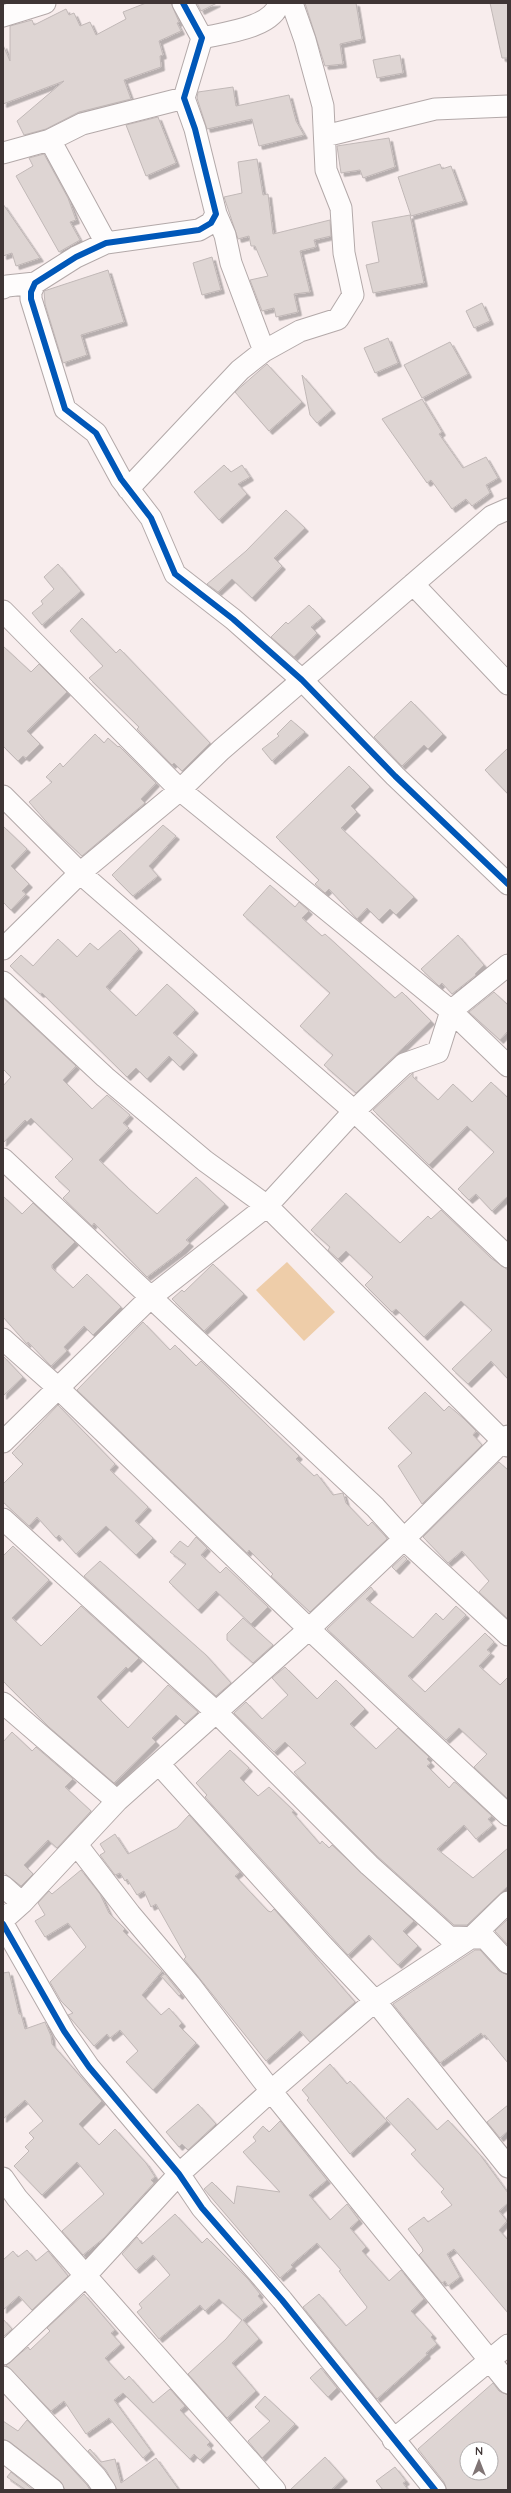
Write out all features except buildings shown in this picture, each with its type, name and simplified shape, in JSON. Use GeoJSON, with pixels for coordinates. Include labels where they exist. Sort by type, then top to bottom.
{"type":"FeatureCollection","features":[{"type":"Feature","properties":{"kind":"street"},"geometry":{"type":"LineString","coordinates":[[3,16],[45,3]]}},
{"type":"Feature","properties":{"kind":"street"},"geometry":{"type":"LineString","coordinates":[[183,3],[202,38],[184,98],[195,130],[216,214],[225,235],[231,263],[264,351]]}},
{"type":"Feature","properties":{"kind":"street"},"geometry":{"type":"LineString","coordinates":[[202,38],[259,24],[278,8],[279,3]]}},
{"type":"Feature","properties":{"kind":"street"},"geometry":{"type":"LineString","coordinates":[[128,489],[240,370],[264,351],[300,331],[338,319],[353,295],[344,253],[341,208],[326,170],[323,106],[305,40],[292,3]]}},
{"type":"Feature","properties":{"kind":"street"},"geometry":{"type":"LineString","coordinates":[[3,153],[50,140],[82,124],[184,98]]}},
{"type":"Feature","properties":{"kind":"street"},"geometry":{"type":"LineString","coordinates":[[325,136],[435,109],[508,106]]}},
{"type":"Feature","properties":{"kind":"street"},"geometry":{"type":"LineString","coordinates":[[50,140],[106,243]]}},
{"type":"Feature","properties":{"kind":"street"},"geometry":{"type":"LineString","coordinates":[[3,288],[7,286],[35,283],[76,257],[106,243],[199,230],[212,223],[216,214]]}},
{"type":"Feature","properties":{"kind":"street"},"geometry":{"type":"LineString","coordinates":[[35,283],[31,292],[31,299],[65,409],[96,433],[121,480],[151,518],[175,574],[233,619],[302,680],[395,776],[508,884]]}},
{"type":"Feature","properties":{"kind":"street"},"geometry":{"type":"LineString","coordinates":[[3,949],[80,873],[180,790],[221,750],[492,516],[508,509]]}},
{"type":"Feature","properties":{"kind":"street"},"geometry":{"type":"LineString","coordinates":[[413,584],[508,684]]}},
{"type":"Feature","properties":{"kind":"street"},"geometry":{"type":"LineString","coordinates":[[3,611],[180,790],[451,1011],[508,1066]]}},
{"type":"Feature","properties":{"kind":"street"},"geometry":{"type":"LineString","coordinates":[[3,796],[80,873],[354,1111],[508,1257]]}},
{"type":"Feature","properties":{"kind":"street"},"geometry":{"type":"LineString","coordinates":[[3,1442],[57,1387],[151,1297],[267,1206],[354,1111],[404,1064],[438,1052],[451,1011],[508,965]]}},
{"type":"Feature","properties":{"kind":"street"},"geometry":{"type":"LineString","coordinates":[[3,982],[105,1076],[205,1162],[267,1206],[506,1441],[309,1629],[118,1801],[22,1903],[3,1920]]}},
{"type":"Feature","properties":{"kind":"street"},"geometry":{"type":"LineString","coordinates":[[3,1160],[375,1507],[404,1539],[508,1634]]}},
{"type":"Feature","properties":{"kind":"street"},"geometry":{"type":"LineString","coordinates":[[3,1339],[57,1387],[309,1629],[508,1814]]}},
{"type":"Feature","properties":{"kind":"street"},"geometry":{"type":"LineString","coordinates":[[3,1519],[216,1712],[369,1865],[428,1918],[449,1936],[485,1938],[508,1963]]}},
{"type":"Feature","properties":{"kind":"street"},"geometry":{"type":"LineString","coordinates":[[3,1703],[118,1801]]}},
{"type":"Feature","properties":{"kind":"street"},"geometry":{"type":"LineString","coordinates":[[159,1764],[318,1940],[375,2000],[508,2167]]}},
{"type":"Feature","properties":{"kind":"street"},"geometry":{"type":"LineString","coordinates":[[77,1846],[190,1984],[271,2091],[508,2383]]}},
{"type":"Feature","properties":{"kind":"street"},"geometry":{"type":"LineString","coordinates":[[3,1886],[22,1903]]}},
{"type":"Feature","properties":{"kind":"street"},"geometry":{"type":"LineString","coordinates":[[3,2354],[86,2275],[179,2174],[271,2091],[375,2000],[472,1937],[508,1902]]}},
{"type":"Feature","properties":{"kind":"street"},"geometry":{"type":"LineString","coordinates":[[3,1924],[64,2031],[89,2067],[179,2174],[202,2208],[282,2300],[393,2440],[435,2490]]}},
{"type":"Feature","properties":{"kind":"street"},"geometry":{"type":"LineString","coordinates":[[3,2178],[17,2198],[275,2490]]}},
{"type":"Feature","properties":{"kind":"street"},"geometry":{"type":"LineString","coordinates":[[393,2440],[490,2362],[508,2345]]}},
{"type":"Feature","properties":{"kind":"street"},"geometry":{"type":"LineString","coordinates":[[3,2376],[96,2477],[105,2490]]}},
{"type":"Feature","properties":{"kind":"street"},"geometry":{"type":"LineString","coordinates":[[3,2451],[53,2490]]}},
{"type":"Feature","properties":{"kind":"shaded area"},"geometry":{"type":"Polygon","coordinates":[[[287,1262],[335,1312],[304,1341],[256,1290],[287,1262]]]}},
{"type":"Feature","properties":{"kind":"cycle path"},"geometry":{"type":"LineString","coordinates":[[183,3],[202,38],[184,98],[195,129],[216,214],[211,223],[199,230],[106,243],[76,257],[35,283],[31,292],[31,299],[65,409],[96,433],[121,479],[151,518],[175,574],[233,619],[302,680],[395,776],[508,884]]}},
{"type":"Feature","properties":{"kind":"cycle path"},"geometry":{"type":"LineString","coordinates":[[3,1924],[64,2031],[89,2067],[179,2174],[202,2208],[282,2300],[435,2490]]}}]}
